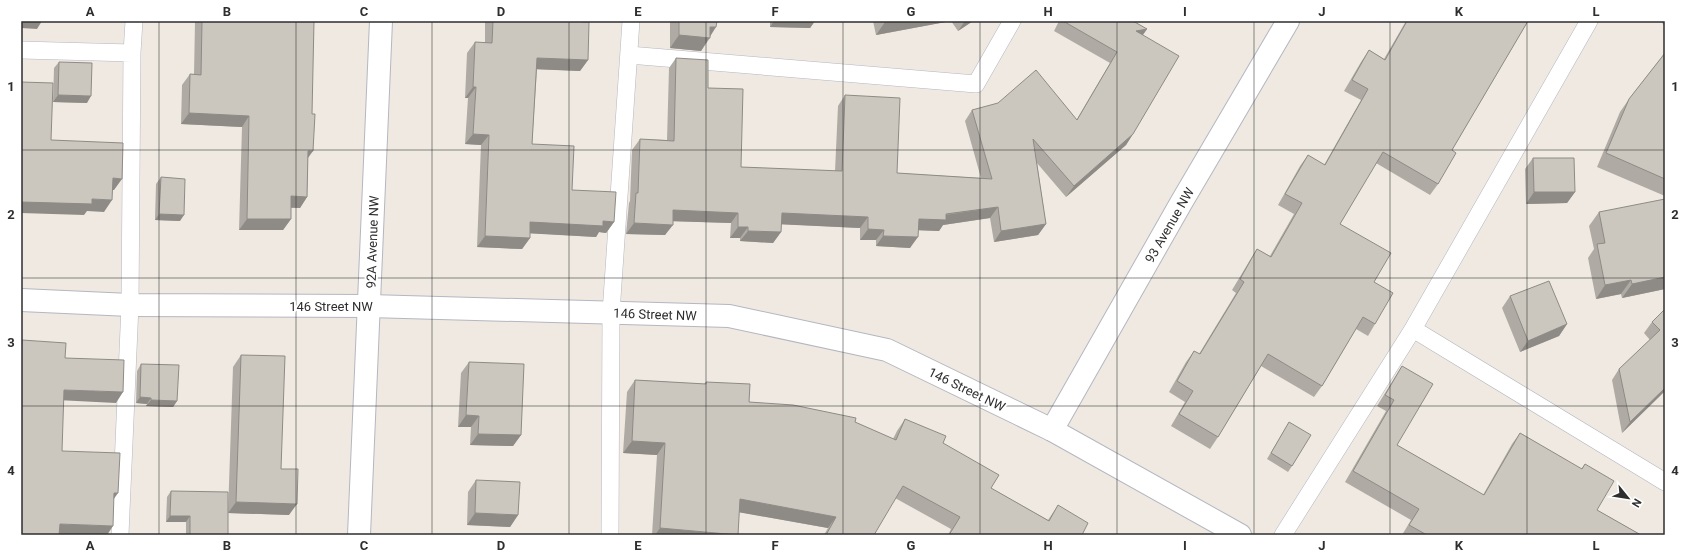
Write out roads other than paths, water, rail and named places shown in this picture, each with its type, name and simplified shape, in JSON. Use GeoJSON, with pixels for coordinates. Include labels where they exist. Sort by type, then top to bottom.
{"type":"FeatureCollection","features":[{"type":"Feature","properties":{"kind":"street","name":"92A Avenue NW"},"geometry":{"type":"LineString","coordinates":[[359,535],[381,21]]}},
{"type":"Feature","properties":{"kind":"street","name":"93 Avenue NW"},"geometry":{"type":"LineString","coordinates":[[1052,430],[1181,203],[1288,21]]}},
{"type":"Feature","properties":{"kind":"street","name":"146 Street NW"},"geometry":{"type":"LineString","coordinates":[[21,300],[130,305],[369,306],[728,316],[887,350],[1052,430],[1240,535]]}},
{"type":"Feature","properties":{"kind":"lane"},"geometry":{"type":"LineString","coordinates":[[120,535],[130,305],[132,53],[134,21]]}},
{"type":"Feature","properties":{"kind":"lane"},"geometry":{"type":"LineString","coordinates":[[610,535],[611,313],[631,21]]}},
{"type":"Feature","properties":{"kind":"lane"},"geometry":{"type":"LineString","coordinates":[[629,55],[976,84],[1012,21]]}},
{"type":"Feature","properties":{"kind":"lane"},"geometry":{"type":"LineString","coordinates":[[1283,535],[1413,329],[1589,21]]}},
{"type":"Feature","properties":{"kind":"lane"},"geometry":{"type":"LineString","coordinates":[[21,50],[132,53]]}},
{"type":"Feature","properties":{"kind":"lane"},"geometry":{"type":"LineString","coordinates":[[1413,329],[1665,482]]}}]}
